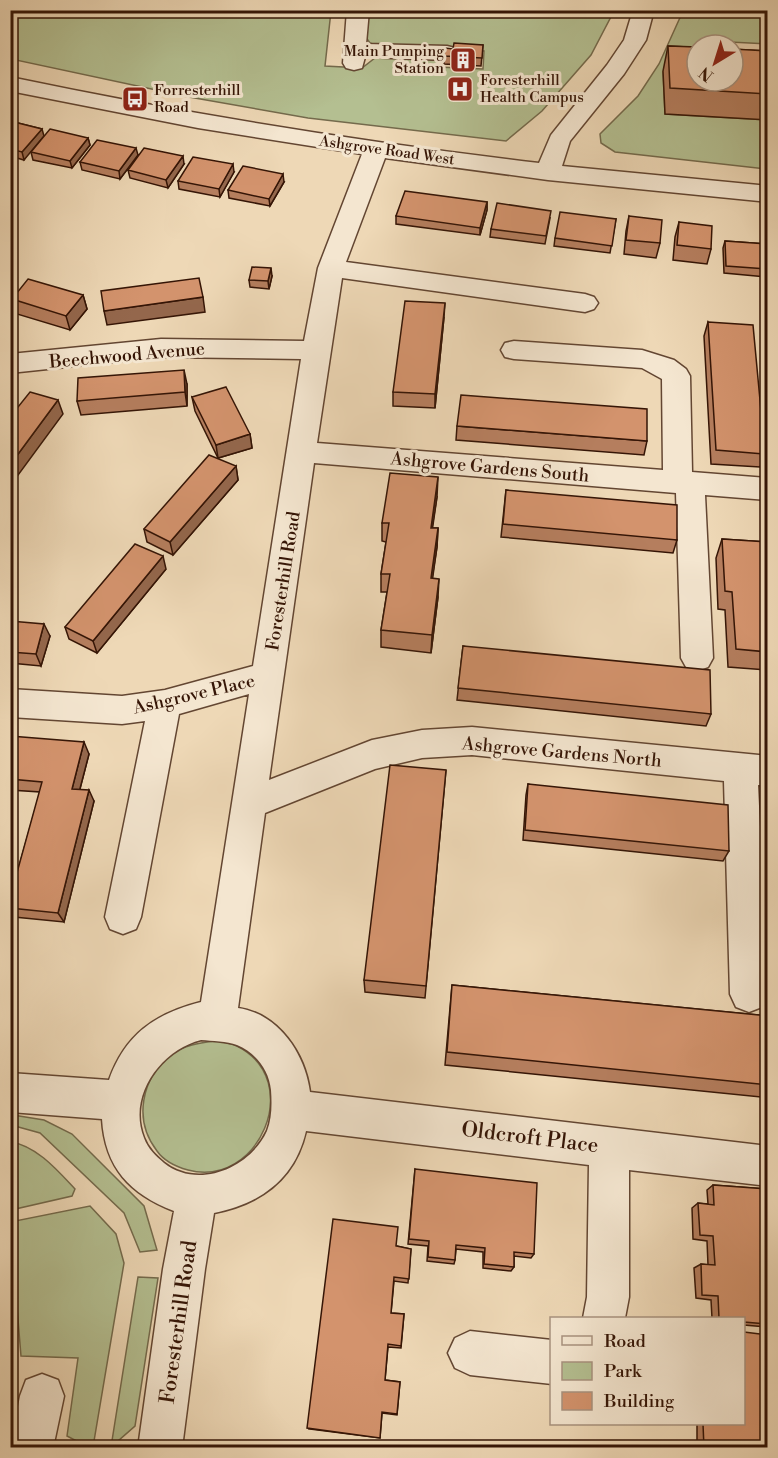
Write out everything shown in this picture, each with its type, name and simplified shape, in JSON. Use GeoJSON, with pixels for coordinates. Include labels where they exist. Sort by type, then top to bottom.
{"type":"FeatureCollection","features":[{"type":"Feature","properties":{"kind":"street"},"geometry":{"type":"LineString","coordinates":[[358,10],[354,56],[447,53]]}},
{"type":"Feature","properties":{"kind":"street"},"geometry":{"type":"LineString","coordinates":[[548,173],[559,140],[635,40],[644,10]]}},
{"type":"Feature","properties":{"kind":"street","name":"Ashgrove Road West"},"geometry":{"type":"LineString","coordinates":[[10,84],[158,113],[376,149],[548,173],[768,194]]}},
{"type":"Feature","properties":{"kind":"street","name":"Foresterhill Road"},"geometry":{"type":"LineString","coordinates":[[217,1021],[303,452],[316,350],[331,268],[376,149]]}},
{"type":"Feature","properties":{"kind":"street"},"geometry":{"type":"LineString","coordinates":[[331,268],[585,303]]}},
{"type":"Feature","properties":{"kind":"street","name":"Beechwood Avenue"},"geometry":{"type":"LineString","coordinates":[[10,364],[161,348],[316,350]]}},
{"type":"Feature","properties":{"kind":"street"},"geometry":{"type":"LineString","coordinates":[[514,350],[642,359],[658,362],[676,376],[697,658]]}},
{"type":"Feature","properties":{"kind":"street","name":"Ashgrove Gardens South"},"geometry":{"type":"LineString","coordinates":[[303,452],[768,489]]}},
{"type":"Feature","properties":{"kind":"street","name":"Ashgrove Place"},"geometry":{"type":"LineString","coordinates":[[10,703],[122,710],[165,704],[269,675]]}},
{"type":"Feature","properties":{"kind":"street"},"geometry":{"type":"LineString","coordinates":[[123,917],[165,704]]}},
{"type":"Feature","properties":{"kind":"street","name":"Ashgrove Gardens North"},"geometry":{"type":"LineString","coordinates":[[250,803],[372,755],[422,744],[471,741],[754,770],[749,994]]}},
{"type":"Feature","properties":{"kind":"street"},"geometry":{"type":"LineString","coordinates":[[201,1021],[217,1021],[248,1029],[274,1048],[290,1077],[293,1110],[283,1143],[262,1171],[232,1190],[197,1196],[170,1190],[147,1176],[130,1155],[121,1129],[121,1101],[133,1069],[155,1042],[184,1025],[201,1021]]}},
{"type":"Feature","properties":{"kind":"street"},"geometry":{"type":"LineString","coordinates":[[10,1092],[121,1101]]}},
{"type":"Feature","properties":{"kind":"street","name":"Oldcroft Place"},"geometry":{"type":"LineString","coordinates":[[293,1110],[609,1146],[768,1167]]}},
{"type":"Feature","properties":{"kind":"street"},"geometry":{"type":"LineString","coordinates":[[604,1317],[608,1297],[609,1146]]}},
{"type":"Feature","properties":{"kind":"street","name":"Foresterhill Road"},"geometry":{"type":"LineString","coordinates":[[160,1448],[184,1269],[197,1196]]}},
{"type":"Feature","properties":{"kind":"street"},"geometry":{"type":"LineString","coordinates":[[470,1353],[550,1362]]}},
{"type":"Feature","properties":{"kind":"street"},"geometry":{"type":"LineString","coordinates":[[31,1448],[42,1396]]}},
{"type":"Feature","properties":{"kind":"green space","name":"Foresterhill Health Campus"},"geometry":{"type":"Polygon","coordinates":[[[11,11],[331,11],[325,66],[362,68],[375,58],[387,56],[439,58],[438,67],[483,69],[484,51],[379,46],[370,43],[365,36],[367,11],[614,11],[591,55],[542,111],[506,141],[308,118],[189,97],[11,59],[11,11]]]}},
{"type":"Feature","properties":{"kind":"green space"},"geometry":{"type":"Polygon","coordinates":[[[683,11],[767,11],[767,44],[745,43],[745,33],[685,33],[685,73],[663,72],[665,114],[767,120],[767,169],[615,152],[601,143],[600,134],[638,96],[659,64],[683,11]]]}},
{"type":"Feature","properties":{"kind":"green space"},"geometry":{"type":"Polygon","coordinates":[[[215,1041],[237,1046],[258,1062],[268,1083],[270,1106],[265,1128],[252,1148],[235,1164],[213,1172],[188,1170],[163,1158],[149,1139],[143,1113],[144,1100],[153,1075],[172,1054],[187,1046],[215,1041]]]}},
{"type":"Feature","properties":{"kind":"green space"},"geometry":{"type":"Polygon","coordinates":[[[13,1115],[44,1120],[72,1134],[144,1206],[157,1250],[140,1252],[124,1213],[40,1133],[11,1125],[13,1115]]]}},
{"type":"Feature","properties":{"kind":"green space"},"geometry":{"type":"Polygon","coordinates":[[[11,1142],[30,1148],[46,1160],[75,1189],[72,1196],[11,1210],[11,1142]]]}},
{"type":"Feature","properties":{"kind":"green space"},"geometry":{"type":"Polygon","coordinates":[[[90,1206],[116,1234],[124,1263],[93,1447],[88,1447],[67,1436],[78,1358],[21,1356],[10,1222],[90,1206]]]}},
{"type":"Feature","properties":{"kind":"green space"},"geometry":{"type":"Polygon","coordinates":[[[138,1277],[158,1278],[135,1426],[111,1447],[138,1277]]]}},
{"type":"Feature","properties":{"kind":"building"},"geometry":{"type":"Polygon","coordinates":[[[454,43],[483,45],[482,58],[444,56],[445,48],[453,49],[454,43]]]}},
{"type":"Feature","properties":{"kind":"building"},"geometry":{"type":"Polygon","coordinates":[[[668,46],[685,47],[685,89],[670,88],[668,46]]]}},
{"type":"Feature","properties":{"kind":"building"},"geometry":{"type":"Polygon","coordinates":[[[745,50],[768,51],[768,94],[745,93],[745,50]]]}},
{"type":"Feature","properties":{"kind":"building"},"geometry":{"type":"Polygon","coordinates":[[[10,121],[42,129],[22,152],[10,149],[10,121]]]}},
{"type":"Feature","properties":{"kind":"building"},"geometry":{"type":"Polygon","coordinates":[[[50,129],[88,138],[70,161],[31,152],[50,129]]]}},
{"type":"Feature","properties":{"kind":"building"},"geometry":{"type":"Polygon","coordinates":[[[97,140],[136,148],[119,171],[80,162],[97,140]]]}},
{"type":"Feature","properties":{"kind":"building"},"geometry":{"type":"Polygon","coordinates":[[[144,148],[183,156],[166,180],[128,170],[144,148]]]}},
{"type":"Feature","properties":{"kind":"building"},"geometry":{"type":"Polygon","coordinates":[[[193,157],[233,164],[219,189],[178,181],[193,157]]]}},
{"type":"Feature","properties":{"kind":"building"},"geometry":{"type":"Polygon","coordinates":[[[243,166],[283,174],[269,199],[228,190],[243,166]]]}},
{"type":"Feature","properties":{"kind":"building"},"geometry":{"type":"Polygon","coordinates":[[[405,191],[487,202],[480,228],[396,216],[405,191]]]}},
{"type":"Feature","properties":{"kind":"building"},"geometry":{"type":"Polygon","coordinates":[[[497,203],[551,211],[546,236],[491,229],[497,203]]]}},
{"type":"Feature","properties":{"kind":"building"},"geometry":{"type":"Polygon","coordinates":[[[560,212],[616,219],[612,246],[555,238],[560,212]]]}},
{"type":"Feature","properties":{"kind":"building"},"geometry":{"type":"Polygon","coordinates":[[[629,216],[662,220],[660,243],[626,240],[629,216]]]}},
{"type":"Feature","properties":{"kind":"building"},"geometry":{"type":"Polygon","coordinates":[[[679,222],[712,226],[711,249],[677,245],[679,222]]]}},
{"type":"Feature","properties":{"kind":"building"},"geometry":{"type":"Polygon","coordinates":[[[725,241],[768,244],[768,269],[726,266],[725,241]]]}},
{"type":"Feature","properties":{"kind":"building"},"geometry":{"type":"Polygon","coordinates":[[[252,267],[271,268],[268,281],[249,280],[252,267]]]}},
{"type":"Feature","properties":{"kind":"building"},"geometry":{"type":"Polygon","coordinates":[[[199,278],[203,297],[104,311],[101,291],[199,278]]]}},
{"type":"Feature","properties":{"kind":"building"},"geometry":{"type":"Polygon","coordinates":[[[28,279],[83,295],[66,316],[12,299],[28,279]]]}},
{"type":"Feature","properties":{"kind":"building"},"geometry":{"type":"Polygon","coordinates":[[[405,301],[445,303],[435,394],[393,392],[405,301]]]}},
{"type":"Feature","properties":{"kind":"building"},"geometry":{"type":"Polygon","coordinates":[[[708,322],[753,325],[765,454],[716,450],[708,322]]]}},
{"type":"Feature","properties":{"kind":"building"},"geometry":{"type":"Polygon","coordinates":[[[184,370],[185,392],[77,401],[78,378],[184,370]]]}},
{"type":"Feature","properties":{"kind":"building"},"geometry":{"type":"Polygon","coordinates":[[[226,387],[250,434],[216,445],[192,397],[226,387]]]}},
{"type":"Feature","properties":{"kind":"building"},"geometry":{"type":"Polygon","coordinates":[[[30,392],[58,400],[10,465],[10,417],[30,392]]]}},
{"type":"Feature","properties":{"kind":"building"},"geometry":{"type":"Polygon","coordinates":[[[461,395],[647,409],[647,441],[457,426],[461,395]]]}},
{"type":"Feature","properties":{"kind":"building"},"geometry":{"type":"Polygon","coordinates":[[[209,455],[236,466],[170,542],[144,529],[209,455]]]}},
{"type":"Feature","properties":{"kind":"building"},"geometry":{"type":"Polygon","coordinates":[[[390,473],[438,477],[431,528],[438,528],[431,578],[439,579],[432,635],[381,630],[390,574],[381,574],[389,523],[382,523],[390,473]]]}},
{"type":"Feature","properties":{"kind":"building"},"geometry":{"type":"Polygon","coordinates":[[[506,490],[677,505],[677,540],[503,524],[506,490]]]}},
{"type":"Feature","properties":{"kind":"building"},"geometry":{"type":"Polygon","coordinates":[[[722,539],[768,542],[768,652],[736,649],[732,592],[725,591],[722,539]]]}},
{"type":"Feature","properties":{"kind":"building"},"geometry":{"type":"Polygon","coordinates":[[[135,544],[163,556],[93,641],[65,627],[135,544]]]}},
{"type":"Feature","properties":{"kind":"building"},"geometry":{"type":"Polygon","coordinates":[[[10,621],[44,624],[36,654],[10,652],[10,621]]]}},
{"type":"Feature","properties":{"kind":"building"},"geometry":{"type":"Polygon","coordinates":[[[463,646],[710,670],[711,714],[458,688],[463,646]]]}},
{"type":"Feature","properties":{"kind":"building"},"geometry":{"type":"Polygon","coordinates":[[[10,736],[84,742],[72,789],[89,790],[58,913],[10,908],[10,898],[42,782],[10,779],[10,736]]]}},
{"type":"Feature","properties":{"kind":"building"},"geometry":{"type":"Polygon","coordinates":[[[390,765],[446,770],[426,986],[364,980],[390,765]]]}},
{"type":"Feature","properties":{"kind":"building"},"geometry":{"type":"Polygon","coordinates":[[[528,784],[728,805],[729,851],[525,830],[528,784]]]}},
{"type":"Feature","properties":{"kind":"building"},"geometry":{"type":"Polygon","coordinates":[[[452,985],[768,1016],[768,1085],[447,1052],[452,985]]]}},
{"type":"Feature","properties":{"kind":"building"},"geometry":{"type":"Polygon","coordinates":[[[415,1169],[537,1183],[534,1254],[514,1252],[514,1267],[484,1264],[485,1248],[456,1245],[455,1260],[428,1257],[429,1241],[409,1239],[415,1169]]]}},
{"type":"Feature","properties":{"kind":"building"},"geometry":{"type":"Polygon","coordinates":[[[713,1185],[768,1189],[768,1324],[745,1322],[745,1317],[719,1317],[718,1296],[702,1295],[701,1264],[715,1265],[713,1236],[700,1235],[698,1203],[714,1205],[713,1185]]]}},
{"type":"Feature","properties":{"kind":"building"},"geometry":{"type":"Polygon","coordinates":[[[333,1219],[398,1227],[396,1246],[411,1249],[409,1279],[394,1277],[391,1313],[404,1314],[401,1346],[388,1344],[385,1380],[400,1382],[397,1414],[382,1412],[380,1438],[307,1428],[333,1219]]]}},
{"type":"Feature","properties":{"kind":"building"},"geometry":{"type":"Polygon","coordinates":[[[745,1332],[768,1335],[768,1448],[704,1448],[703,1425],[745,1425],[745,1332]]]}},
{"type":"Feature","properties":{"kind":"place","name":"Main Pumping Station"},"geometry":{"type":"Point","coordinates":[463,60]}},
{"type":"Feature","properties":{"kind":"place","name":"Foresterhill Health Campus"},"geometry":{"type":"Point","coordinates":[460,89]}},
{"type":"Feature","properties":{"kind":"place","name":"Forresterhill Road"},"geometry":{"type":"Point","coordinates":[135,99]}}]}
